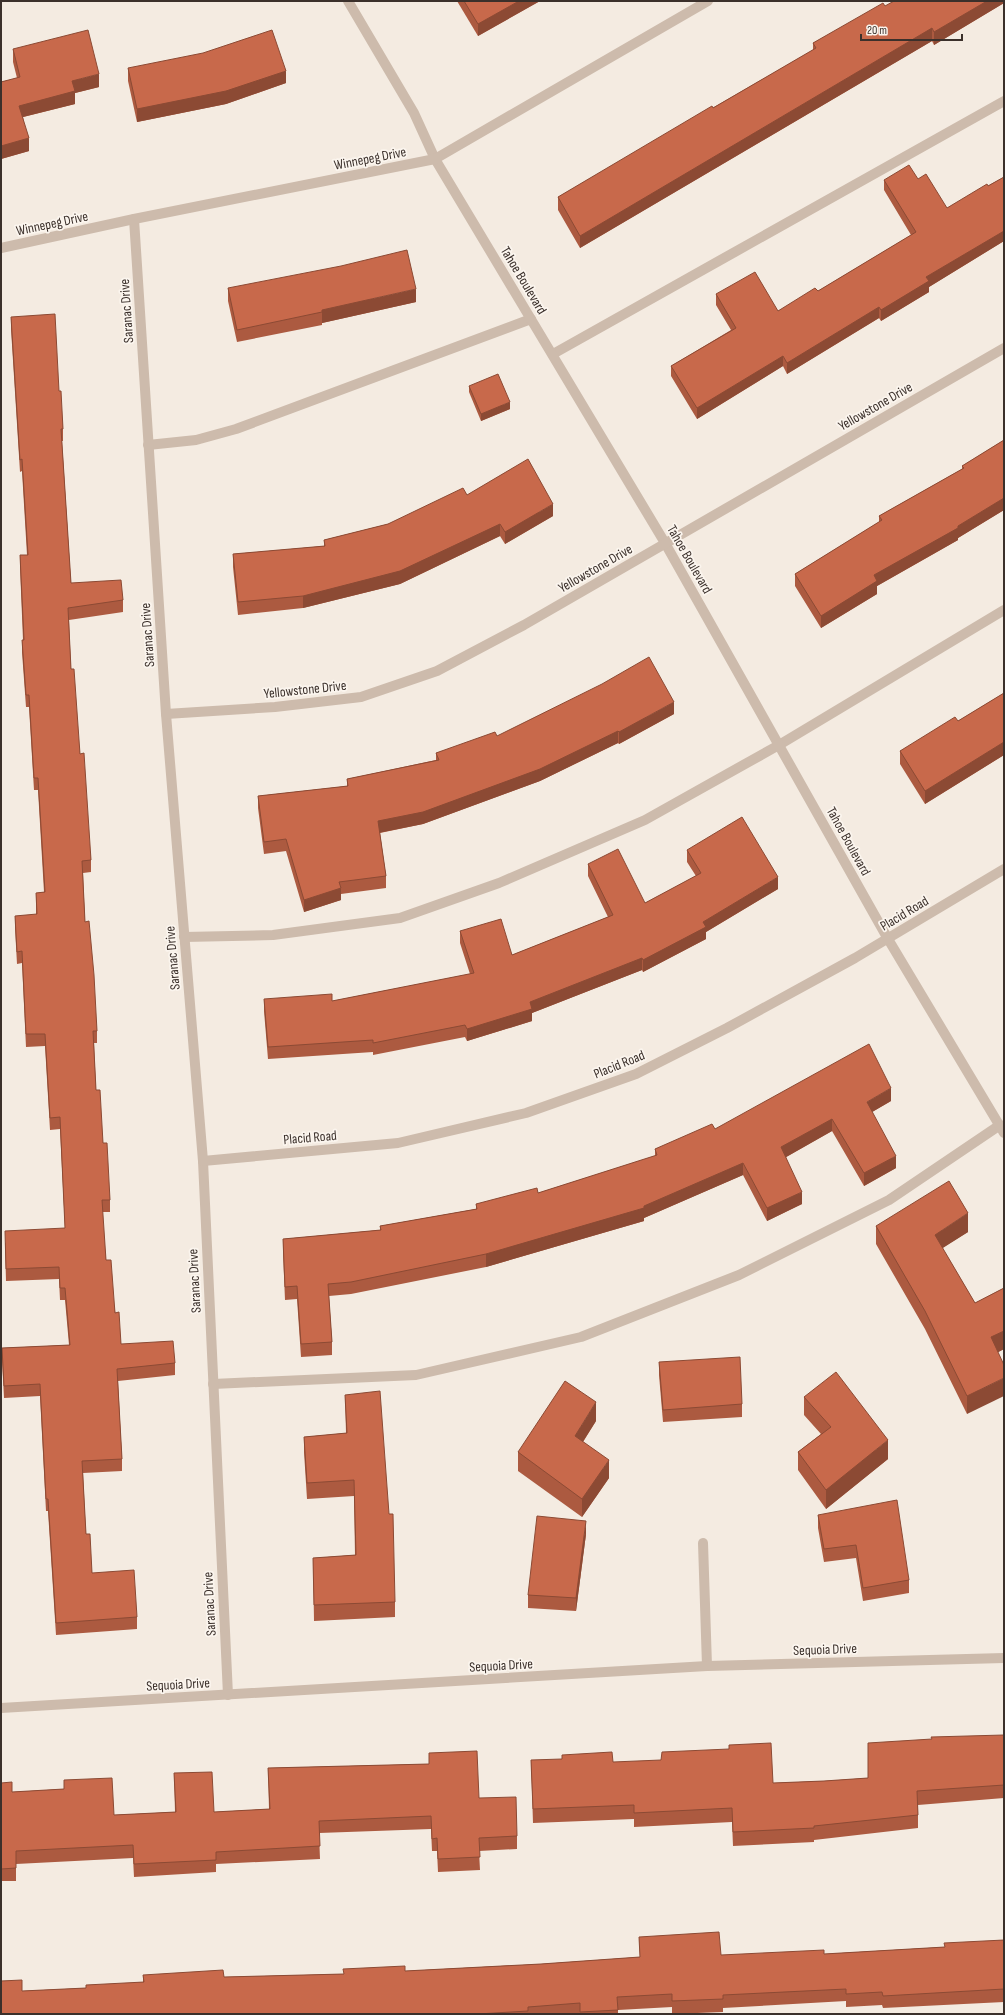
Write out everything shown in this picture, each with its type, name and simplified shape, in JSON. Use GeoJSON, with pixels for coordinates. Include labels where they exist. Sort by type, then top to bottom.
{"type":"FeatureCollection","features":[{"type":"Feature","properties":{"kind":"street","name":"Tahoe Boulevard"},"geometry":{"type":"LineString","coordinates":[[348,1],[414,113],[435,159],[666,543],[888,939],[1002,1129]]}},
{"type":"Feature","properties":{"kind":"street","name":"Winnepeg Drive"},"geometry":{"type":"LineString","coordinates":[[1,248],[134,219],[435,159],[708,1]]}},
{"type":"Feature","properties":{"kind":"street"},"geometry":{"type":"LineString","coordinates":[[553,354],[1004,101]]}},
{"type":"Feature","properties":{"kind":"street","name":"Saranac Drive"},"geometry":{"type":"LineString","coordinates":[[134,219],[166,714],[203,1161],[228,1695]]}},
{"type":"Feature","properties":{"kind":"street"},"geometry":{"type":"LineString","coordinates":[[148,446],[196,440],[236,429],[531,319]]}},
{"type":"Feature","properties":{"kind":"street","name":"Yellowstone Drive"},"geometry":{"type":"LineString","coordinates":[[166,714],[275,707],[361,697],[437,672],[524,625],[1004,348]]}},
{"type":"Feature","properties":{"kind":"street"},"geometry":{"type":"LineString","coordinates":[[184,937],[273,935],[400,918],[499,883],[645,820],[779,745],[1004,610]]}},
{"type":"Feature","properties":{"kind":"street","name":"Placid Road"},"geometry":{"type":"LineString","coordinates":[[203,1161],[398,1143],[526,1113],[636,1074],[727,1028],[888,939],[1004,870]]}},
{"type":"Feature","properties":{"kind":"street"},"geometry":{"type":"LineString","coordinates":[[213,1384],[416,1375],[581,1337],[739,1275],[889,1200],[1002,1129]]}},
{"type":"Feature","properties":{"kind":"street"},"geometry":{"type":"LineString","coordinates":[[703,1543],[707,1666]]}},
{"type":"Feature","properties":{"kind":"street","name":"Sequoia Drive"},"geometry":{"type":"LineString","coordinates":[[1,1708],[707,1666],[1004,1658]]}},
{"type":"Feature","properties":{"kind":"building"},"geometry":{"type":"Polygon","coordinates":[[[464,1],[519,1],[478,24],[464,1]]]}},
{"type":"Feature","properties":{"kind":"building"},"geometry":{"type":"Polygon","coordinates":[[[894,1],[987,1],[934,32],[932,28],[580,236],[558,197],[712,106],[713,108],[816,48],[813,43],[883,3],[885,6],[894,1]]]}},
{"type":"Feature","properties":{"kind":"building"},"geometry":{"type":"Polygon","coordinates":[[[88,30],[99,74],[72,81],[75,91],[19,106],[29,138],[1,146],[1,82],[20,77],[13,49],[88,30]]]}},
{"type":"Feature","properties":{"kind":"building"},"geometry":{"type":"Polygon","coordinates":[[[272,30],[286,71],[226,91],[137,109],[128,68],[203,53],[272,30]]]}},
{"type":"Feature","properties":{"kind":"building"},"geometry":{"type":"Polygon","coordinates":[[[909,165],[918,179],[926,174],[947,208],[987,184],[988,186],[1004,177],[1004,231],[926,277],[929,281],[881,310],[879,307],[787,363],[783,356],[697,408],[671,366],[736,328],[716,294],[755,272],[778,311],[815,288],[818,291],[916,232],[884,180],[909,165]]]}},
{"type":"Feature","properties":{"kind":"building"},"geometry":{"type":"Polygon","coordinates":[[[407,250],[416,289],[322,310],[322,312],[237,330],[228,288],[341,266],[407,250]]]}},
{"type":"Feature","properties":{"kind":"building"},"geometry":{"type":"Polygon","coordinates":[[[55,314],[59,391],[61,391],[63,429],[61,429],[71,583],[121,580],[123,600],[68,608],[71,669],[74,669],[80,754],[84,753],[91,860],[82,861],[85,922],[89,921],[94,975],[97,1031],[93,1031],[96,1090],[100,1090],[103,1143],[107,1143],[110,1200],[102,1200],[106,1260],[111,1260],[115,1313],[119,1312],[121,1344],[173,1341],[175,1363],[117,1369],[122,1459],[82,1461],[86,1534],[90,1534],[92,1573],[134,1570],[137,1617],[56,1623],[48,1499],[46,1499],[40,1384],[4,1386],[2,1348],[70,1345],[65,1288],[60,1288],[59,1267],[6,1269],[5,1231],[65,1228],[60,1117],[50,1118],[45,1034],[26,1034],[22,951],[17,952],[15,916],[37,914],[36,893],[45,892],[38,778],[34,778],[29,695],[26,695],[22,640],[24,640],[20,555],[28,555],[22,459],[20,460],[11,317],[55,314]]]}},
{"type":"Feature","properties":{"kind":"building"},"geometry":{"type":"Polygon","coordinates":[[[498,374],[510,402],[481,414],[469,386],[498,374]]]}},
{"type":"Feature","properties":{"kind":"building"},"geometry":{"type":"Polygon","coordinates":[[[1004,440],[1004,498],[958,526],[958,528],[874,575],[877,581],[821,616],[795,574],[882,520],[879,516],[964,468],[962,466],[1004,440]]]}},
{"type":"Feature","properties":{"kind":"building"},"geometry":{"type":"Polygon","coordinates":[[[528,459],[553,504],[505,532],[500,524],[400,571],[303,596],[238,602],[233,554],[325,546],[324,540],[388,524],[463,488],[467,495],[528,459]]]}},
{"type":"Feature","properties":{"kind":"building"},"geometry":{"type":"Polygon","coordinates":[[[649,657],[674,702],[619,732],[618,731],[540,769],[423,812],[378,821],[386,876],[339,882],[341,888],[304,900],[286,839],[264,842],[258,796],[348,786],[347,779],[439,760],[436,753],[495,732],[497,736],[602,684],[649,657]]]}},
{"type":"Feature","properties":{"kind":"building"},"geometry":{"type":"Polygon","coordinates":[[[1004,693],[1004,742],[925,791],[900,751],[955,717],[958,721],[1004,693]]]}},
{"type":"Feature","properties":{"kind":"building"},"geometry":{"type":"Polygon","coordinates":[[[742,817],[778,877],[703,922],[706,927],[643,960],[642,958],[530,1002],[532,1009],[467,1029],[465,1025],[373,1043],[373,1040],[268,1047],[264,999],[332,994],[332,1001],[474,973],[460,931],[501,919],[512,955],[613,915],[588,864],[618,849],[645,903],[701,873],[687,850],[742,817]]]}},
{"type":"Feature","properties":{"kind":"building"},"geometry":{"type":"Polygon","coordinates":[[[869,1044],[891,1088],[867,1102],[896,1156],[864,1173],[832,1119],[781,1147],[802,1192],[767,1208],[743,1163],[644,1206],[644,1208],[486,1254],[351,1282],[328,1284],[332,1342],[301,1344],[297,1286],[285,1287],[283,1239],[381,1230],[380,1226],[477,1209],[476,1204],[537,1188],[538,1193],[657,1155],[655,1149],[712,1124],[715,1129],[869,1044]]]}},
{"type":"Feature","properties":{"kind":"building"},"geometry":{"type":"Polygon","coordinates":[[[949,1181],[968,1213],[935,1235],[975,1303],[1004,1288],[1004,1331],[991,1337],[1004,1365],[1004,1378],[967,1396],[925,1311],[876,1226],[949,1181]]]}},
{"type":"Feature","properties":{"kind":"building"},"geometry":{"type":"Polygon","coordinates":[[[740,1357],[742,1404],[663,1410],[659,1362],[740,1357]]]}},
{"type":"Feature","properties":{"kind":"building"},"geometry":{"type":"Polygon","coordinates":[[[836,1372],[888,1440],[826,1490],[798,1452],[831,1427],[804,1397],[836,1372]]]}},
{"type":"Feature","properties":{"kind":"building"},"geometry":{"type":"Polygon","coordinates":[[[565,1381],[596,1402],[575,1436],[609,1460],[582,1499],[518,1452],[565,1381]]]}},
{"type":"Feature","properties":{"kind":"building"},"geometry":{"type":"Polygon","coordinates":[[[380,1391],[389,1514],[393,1514],[395,1602],[314,1605],[313,1558],[356,1555],[354,1480],[307,1483],[304,1437],[347,1433],[345,1395],[380,1391]]]}},
{"type":"Feature","properties":{"kind":"building"},"geometry":{"type":"Polygon","coordinates":[[[897,1500],[909,1580],[863,1588],[856,1545],[824,1549],[818,1515],[897,1500]]]}},
{"type":"Feature","properties":{"kind":"building"},"geometry":{"type":"Polygon","coordinates":[[[537,1516],[586,1521],[576,1598],[528,1595],[537,1516]]]}},
{"type":"Feature","properties":{"kind":"building"},"geometry":{"type":"Polygon","coordinates":[[[1004,1735],[1004,1785],[917,1791],[918,1815],[814,1826],[814,1828],[733,1832],[732,1808],[634,1813],[634,1805],[533,1809],[531,1760],[562,1759],[562,1755],[612,1752],[613,1762],[661,1760],[662,1752],[729,1749],[729,1745],[771,1743],[773,1783],[824,1781],[868,1778],[868,1743],[932,1739],[931,1737],[1004,1735]]]}},
{"type":"Feature","properties":{"kind":"building"},"geometry":{"type":"Polygon","coordinates":[[[477,1751],[479,1798],[516,1797],[517,1836],[479,1838],[480,1857],[438,1859],[437,1838],[432,1839],[431,1816],[319,1821],[320,1846],[216,1852],[216,1860],[134,1864],[133,1845],[16,1851],[16,1868],[1,1869],[1,1783],[12,1782],[12,1792],[64,1789],[64,1780],[112,1778],[114,1815],[176,1812],[174,1773],[212,1772],[214,1812],[270,1809],[268,1768],[429,1764],[429,1753],[477,1751]]]}},
{"type":"Feature","properties":{"kind":"building"},"geometry":{"type":"Polygon","coordinates":[[[719,1932],[721,1955],[824,1950],[824,1954],[945,1947],[944,1943],[1004,1940],[1004,1989],[883,1996],[882,1992],[846,1994],[846,1989],[723,1995],[723,1999],[672,2001],[672,1994],[617,1997],[618,2010],[580,2012],[580,2003],[528,2007],[528,2011],[478,2014],[1,2014],[1,1981],[22,1980],[22,1991],[86,1988],[86,1985],[144,1982],[143,1975],[223,1970],[224,1977],[344,1974],[343,1969],[405,1966],[405,1971],[541,1964],[640,1957],[639,1937],[719,1932]]]}}]}
